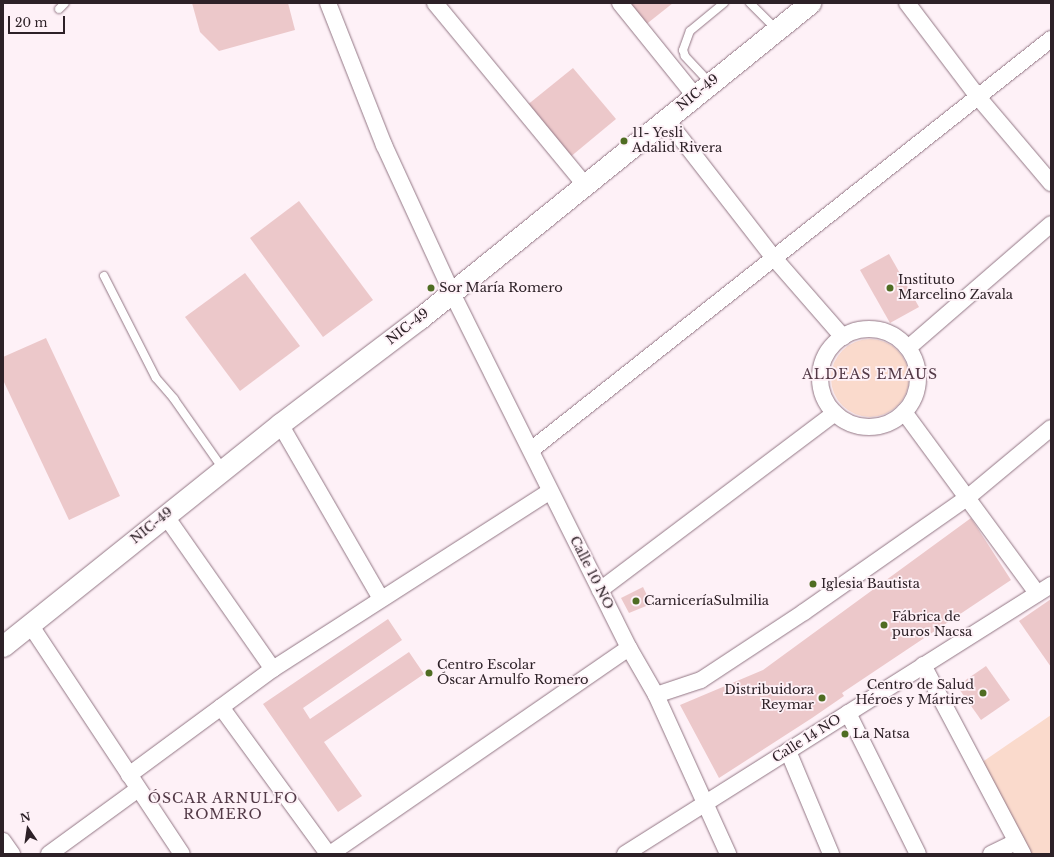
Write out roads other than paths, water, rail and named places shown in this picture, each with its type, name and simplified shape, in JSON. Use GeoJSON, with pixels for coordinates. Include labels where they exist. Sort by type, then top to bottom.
{"type":"FeatureCollection","features":[{"type":"Feature","properties":{"kind":"street","name":"Calle 10 NO"},"geometry":{"type":"LineString","coordinates":[[328,3],[384,145],[452,292],[629,648],[656,695],[728,854]]}},
{"type":"Feature","properties":{"kind":"street"},"geometry":{"type":"LineString","coordinates":[[435,3],[585,185]]}},
{"type":"Feature","properties":{"kind":"street"},"geometry":{"type":"LineString","coordinates":[[620,3],[703,90]]}},
{"type":"Feature","properties":{"kind":"street","name":"NIC-49"},"geometry":{"type":"LineString","coordinates":[[3,646],[31,626],[165,515],[280,424],[452,292],[810,3]]}},
{"type":"Feature","properties":{"kind":"street"},"geometry":{"type":"LineString","coordinates":[[907,3],[978,97],[1051,183]]}},
{"type":"Feature","properties":{"kind":"street"},"geometry":{"type":"LineString","coordinates":[[531,450],[1051,39]]}},
{"type":"Feature","properties":{"kind":"street"},"geometry":{"type":"LineString","coordinates":[[666,119],[774,258],[843,336]]}},
{"type":"Feature","properties":{"kind":"street"},"geometry":{"type":"LineString","coordinates":[[908,348],[1051,224]]}},
{"type":"Feature","properties":{"kind":"street"},"geometry":{"type":"LineString","coordinates":[[856,330],[878,330],[898,338],[908,348],[915,360],[918,374],[912,401],[904,412],[889,423],[870,427],[851,424],[835,413],[823,395],[820,373],[827,352],[843,336],[856,330]]}},
{"type":"Feature","properties":{"kind":"street"},"geometry":{"type":"LineString","coordinates":[[904,412],[1037,594]]}},
{"type":"Feature","properties":{"kind":"street"},"geometry":{"type":"LineString","coordinates":[[600,590],[835,413]]}},
{"type":"Feature","properties":{"kind":"street"},"geometry":{"type":"LineString","coordinates":[[280,424],[382,599]]}},
{"type":"Feature","properties":{"kind":"street"},"geometry":{"type":"LineString","coordinates":[[656,695],[701,680],[967,498],[1051,428]]}},
{"type":"Feature","properties":{"kind":"street"},"geometry":{"type":"LineString","coordinates":[[129,775],[273,669],[550,491]]}},
{"type":"Feature","properties":{"kind":"street"},"geometry":{"type":"LineString","coordinates":[[165,515],[273,669]]}},
{"type":"Feature","properties":{"kind":"street","name":"Calle 14 NO"},"geometry":{"type":"LineString","coordinates":[[625,854],[705,805],[1051,585]]}},
{"type":"Feature","properties":{"kind":"street"},"geometry":{"type":"LineString","coordinates":[[31,626],[182,854]]}},
{"type":"Feature","properties":{"kind":"street"},"geometry":{"type":"LineString","coordinates":[[222,707],[329,854],[629,648]]}},
{"type":"Feature","properties":{"kind":"street"},"geometry":{"type":"LineString","coordinates":[[923,666],[1020,848],[991,854]]}},
{"type":"Feature","properties":{"kind":"street"},"geometry":{"type":"LineString","coordinates":[[848,713],[918,854]]}},
{"type":"Feature","properties":{"kind":"street"},"geometry":{"type":"LineString","coordinates":[[788,751],[831,854]]}},
{"type":"Feature","properties":{"kind":"street"},"geometry":{"type":"LineString","coordinates":[[49,854],[138,789]]}},
{"type":"Feature","properties":{"kind":"street"},"geometry":{"type":"LineString","coordinates":[[3,841],[12,854]]}},
{"type":"Feature","properties":{"kind":"lane"},"geometry":{"type":"LineString","coordinates":[[703,90],[683,50],[690,31],[724,3]]}},
{"type":"Feature","properties":{"kind":"lane"},"geometry":{"type":"LineString","coordinates":[[750,3],[777,30]]}},
{"type":"Feature","properties":{"kind":"lane"},"geometry":{"type":"LineString","coordinates":[[104,276],[156,378],[174,399],[224,469]]}},
{"type":"Feature","properties":{"kind":"place","name":"11- Yesli Adalid Rivera"},"geometry":{"type":"Point","coordinates":[624,141]}},
{"type":"Feature","properties":{"kind":"place","name":"Sor María Romero"},"geometry":{"type":"Point","coordinates":[431,288]}},
{"type":"Feature","properties":{"kind":"place","name":"Instituto Marcelino Zavala"},"geometry":{"type":"Point","coordinates":[890,288]}},
{"type":"Feature","properties":{"kind":"place","name":"Iglesia Bautista"},"geometry":{"type":"Point","coordinates":[813,584]}},
{"type":"Feature","properties":{"kind":"place","name":"CarniceríaSulmilia"},"geometry":{"type":"Point","coordinates":[636,601]}},
{"type":"Feature","properties":{"kind":"place","name":"Fábrica de puros Nacsa"},"geometry":{"type":"Point","coordinates":[884,625]}},
{"type":"Feature","properties":{"kind":"place","name":"Centro Escolar Óscar Arnulfo Romero"},"geometry":{"type":"Point","coordinates":[429,673]}},
{"type":"Feature","properties":{"kind":"place","name":"Centro de Salud Héroes y Mártires"},"geometry":{"type":"Point","coordinates":[983,693]}},
{"type":"Feature","properties":{"kind":"place","name":"Distribuidora Reymar"},"geometry":{"type":"Point","coordinates":[822,698]}},
{"type":"Feature","properties":{"kind":"place","name":"La Natsa"},"geometry":{"type":"Point","coordinates":[845,734]}},
{"type":"Feature","properties":{"kind":"district","name":"ALDEAS EMAUS"},"geometry":{"type":"Point","coordinates":[870,374]}},
{"type":"Feature","properties":{"kind":"district","name":"ÓSCAR ARNULFO ROMERO"},"geometry":{"type":"Point","coordinates":[223,806]}}]}
